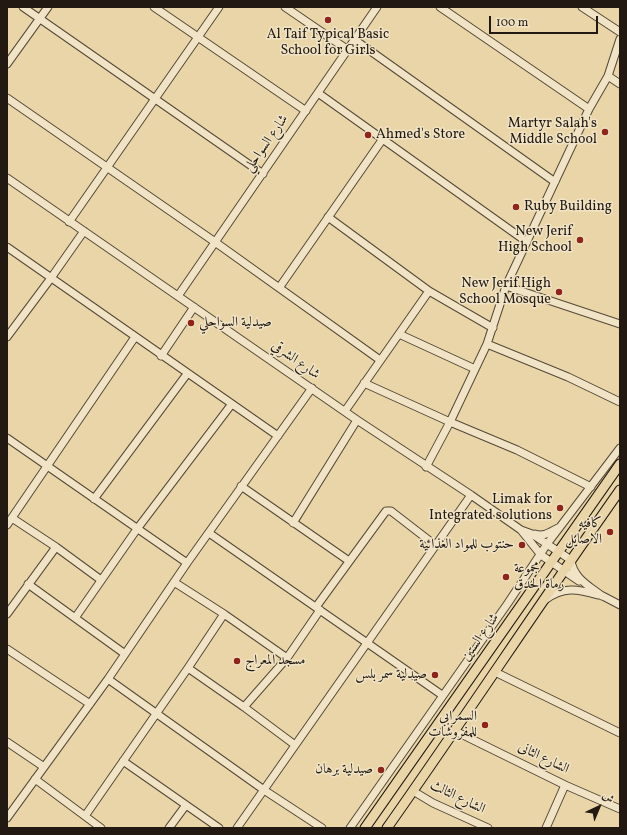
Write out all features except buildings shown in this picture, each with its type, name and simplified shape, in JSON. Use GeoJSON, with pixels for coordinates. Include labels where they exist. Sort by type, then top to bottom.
{"type":"FeatureCollection","features":[{"type":"Feature","properties":{"kind":"main road","name":"شارع الستين"},"geometry":{"type":"LineString","coordinates":[[365,828],[620,464]]}},
{"type":"Feature","properties":{"kind":"main road"},"geometry":{"type":"LineString","coordinates":[[387,828],[455,731],[570,560],[617,501],[620,490]]}},
{"type":"Feature","properties":{"kind":"street"},"geometry":{"type":"LineString","coordinates":[[23,7],[263,174]]}},
{"type":"Feature","properties":{"kind":"street"},"geometry":{"type":"LineString","coordinates":[[7,64],[48,7]]}},
{"type":"Feature","properties":{"kind":"street"},"geometry":{"type":"LineString","coordinates":[[154,7],[306,111]]}},
{"type":"Feature","properties":{"kind":"street"},"geometry":{"type":"LineString","coordinates":[[69,222],[220,7]]}},
{"type":"Feature","properties":{"kind":"street"},"geometry":{"type":"LineString","coordinates":[[285,7],[348,50]]}},
{"type":"Feature","properties":{"kind":"street","name":"شارع السواحلي"},"geometry":{"type":"LineString","coordinates":[[178,296],[377,7]]}},
{"type":"Feature","properties":{"kind":"street"},"geometry":{"type":"LineString","coordinates":[[440,7],[589,109]]}},
{"type":"Feature","properties":{"kind":"street"},"geometry":{"type":"LineString","coordinates":[[582,7],[620,32]]}},
{"type":"Feature","properties":{"kind":"street"},"geometry":{"type":"LineString","coordinates":[[426,466],[450,422],[487,344],[506,286],[589,109],[608,76],[620,39]]}},
{"type":"Feature","properties":{"kind":"street"},"geometry":{"type":"LineString","coordinates":[[355,40],[555,182]]}},
{"type":"Feature","properties":{"kind":"street"},"geometry":{"type":"LineString","coordinates":[[608,76],[620,84]]}},
{"type":"Feature","properties":{"kind":"street"},"geometry":{"type":"LineString","coordinates":[[318,93],[527,242]]}},
{"type":"Feature","properties":{"kind":"street"},"geometry":{"type":"LineString","coordinates":[[7,98],[215,242],[380,360]]}},
{"type":"Feature","properties":{"kind":"street"},"geometry":{"type":"LineString","coordinates":[[279,288],[382,140]]}},
{"type":"Feature","properties":{"kind":"street","name":"شارع الشرقي"},"geometry":{"type":"LineString","coordinates":[[7,178],[358,420],[521,530],[532,534],[570,560]]}},
{"type":"Feature","properties":{"kind":"street"},"geometry":{"type":"LineString","coordinates":[[328,217],[429,291],[493,328]]}},
{"type":"Feature","properties":{"kind":"street"},"geometry":{"type":"LineString","coordinates":[[7,337],[84,231]]}},
{"type":"Feature","properties":{"kind":"street"},"geometry":{"type":"LineString","coordinates":[[7,247],[161,356],[278,436]]}},
{"type":"Feature","properties":{"kind":"street"},"geometry":{"type":"LineString","coordinates":[[506,286],[620,324]]}},
{"type":"Feature","properties":{"kind":"street"},"geometry":{"type":"LineString","coordinates":[[344,410],[429,291]]}},
{"type":"Feature","properties":{"kind":"street"},"geometry":{"type":"LineString","coordinates":[[161,356],[194,307]]}},
{"type":"Feature","properties":{"kind":"street"},"geometry":{"type":"LineString","coordinates":[[399,334],[475,369]]}},
{"type":"Feature","properties":{"kind":"street"},"geometry":{"type":"LineString","coordinates":[[7,525],[48,467],[135,337]]}},
{"type":"Feature","properties":{"kind":"street"},"geometry":{"type":"LineString","coordinates":[[487,344],[568,377],[620,402]]}},
{"type":"Feature","properties":{"kind":"street"},"geometry":{"type":"LineString","coordinates":[[94,499],[187,374]]}},
{"type":"Feature","properties":{"kind":"street"},"geometry":{"type":"LineString","coordinates":[[364,383],[450,422],[517,450],[591,486]]}},
{"type":"Feature","properties":{"kind":"street"},"geometry":{"type":"LineString","coordinates":[[7,818],[108,680],[187,563],[312,388]]}},
{"type":"Feature","properties":{"kind":"street"},"geometry":{"type":"LineString","coordinates":[[74,618],[137,529],[231,404]]}},
{"type":"Feature","properties":{"kind":"street"},"geometry":{"type":"LineString","coordinates":[[293,523],[358,420]]}},
{"type":"Feature","properties":{"kind":"street"},"geometry":{"type":"LineString","coordinates":[[7,438],[187,563]]}},
{"type":"Feature","properties":{"kind":"street"},"geometry":{"type":"LineString","coordinates":[[350,828],[541,555],[547,544],[620,448]]}},
{"type":"Feature","properties":{"kind":"street"},"geometry":{"type":"LineString","coordinates":[[241,486],[349,561]]}},
{"type":"Feature","properties":{"kind":"street"},"geometry":{"type":"LineString","coordinates":[[237,828],[471,495]]}},
{"type":"Feature","properties":{"kind":"street"},"geometry":{"type":"LineString","coordinates":[[244,707],[287,658],[349,561],[386,511],[435,545]]}},
{"type":"Feature","properties":{"kind":"street"},"geometry":{"type":"LineString","coordinates":[[12,518],[56,546],[102,580]]}},
{"type":"Feature","properties":{"kind":"street"},"geometry":{"type":"LineString","coordinates":[[532,534],[539,536],[546,535],[560,527]]}},
{"type":"Feature","properties":{"kind":"street"},"geometry":{"type":"LineString","coordinates":[[521,530],[541,555],[602,596],[620,605]]}},
{"type":"Feature","properties":{"kind":"street"},"geometry":{"type":"LineString","coordinates":[[209,532],[442,695]]}},
{"type":"Feature","properties":{"kind":"street"},"geometry":{"type":"LineString","coordinates":[[530,541],[533,553],[532,567]]}},
{"type":"Feature","properties":{"kind":"street"},"geometry":{"type":"LineString","coordinates":[[7,614],[56,546]]}},
{"type":"Feature","properties":{"kind":"street"},"geometry":{"type":"LineString","coordinates":[[570,560],[577,576],[602,596]]}},
{"type":"Feature","properties":{"kind":"street"},"geometry":{"type":"LineString","coordinates":[[174,582],[224,614],[287,658]]}},
{"type":"Feature","properties":{"kind":"street"},"geometry":{"type":"LineString","coordinates":[[28,584],[125,654]]}},
{"type":"Feature","properties":{"kind":"street"},"geometry":{"type":"LineString","coordinates":[[540,605],[553,595],[573,589],[602,596]]}},
{"type":"Feature","properties":{"kind":"street"},"geometry":{"type":"LineString","coordinates":[[85,816],[224,614]]}},
{"type":"Feature","properties":{"kind":"street"},"geometry":{"type":"LineString","coordinates":[[7,649],[90,704]]}},
{"type":"Feature","properties":{"kind":"street"},"geometry":{"type":"LineString","coordinates":[[188,668],[295,745]]}},
{"type":"Feature","properties":{"kind":"street"},"geometry":{"type":"LineString","coordinates":[[495,672],[620,733]]}},
{"type":"Feature","properties":{"kind":"street"},"geometry":{"type":"LineString","coordinates":[[108,680],[264,790],[322,828]]}},
{"type":"Feature","properties":{"kind":"street","name":"الشارع الثانى"},"geometry":{"type":"LineString","coordinates":[[455,731],[620,809]]}},
{"type":"Feature","properties":{"kind":"street"},"geometry":{"type":"LineString","coordinates":[[7,742],[44,767]]}},
{"type":"Feature","properties":{"kind":"street"},"geometry":{"type":"LineString","coordinates":[[123,761],[219,828]]}},
{"type":"Feature","properties":{"kind":"street"},"geometry":{"type":"LineString","coordinates":[[35,779],[101,828]]}},
{"type":"Feature","properties":{"kind":"street"},"geometry":{"type":"LineString","coordinates":[[546,828],[565,784]]}},
{"type":"Feature","properties":{"kind":"street","name":"الشارع الثالث"},"geometry":{"type":"LineString","coordinates":[[414,791],[434,803],[488,828]]}},
{"type":"Feature","properties":{"kind":"street"},"geometry":{"type":"LineString","coordinates":[[169,828],[186,805]]}},
{"type":"Feature","properties":{"kind":"place","name":"Al Taif Typical Basic School for Girls"},"geometry":{"type":"Point","coordinates":[328,20]}},
{"type":"Feature","properties":{"kind":"place","name":"Martyr Salah's Middle School"},"geometry":{"type":"Point","coordinates":[605,132]}},
{"type":"Feature","properties":{"kind":"place","name":"Ahmed's Store"},"geometry":{"type":"Point","coordinates":[368,135]}},
{"type":"Feature","properties":{"kind":"place","name":"Ruby Building"},"geometry":{"type":"Point","coordinates":[516,207]}},
{"type":"Feature","properties":{"kind":"place","name":"New Jerif High School"},"geometry":{"type":"Point","coordinates":[580,240]}},
{"type":"Feature","properties":{"kind":"place","name":"New Jerif High School Mosque"},"geometry":{"type":"Point","coordinates":[559,292]}},
{"type":"Feature","properties":{"kind":"place","name":"صيدلية السواحلي"},"geometry":{"type":"Point","coordinates":[191,323]}},
{"type":"Feature","properties":{"kind":"place","name":"Limak for Integrated solutions"},"geometry":{"type":"Point","coordinates":[560,508]}},
{"type":"Feature","properties":{"kind":"place","name":"كافيه الاصايل"},"geometry":{"type":"Point","coordinates":[610,532]}},
{"type":"Feature","properties":{"kind":"place","name":"حنتوب للمواد الغذائية"},"geometry":{"type":"Point","coordinates":[522,545]}},
{"type":"Feature","properties":{"kind":"place","name":"مجموعة رماة الحدق"},"geometry":{"type":"Point","coordinates":[506,577]}},
{"type":"Feature","properties":{"kind":"place","name":"مسجد المعراج"},"geometry":{"type":"Point","coordinates":[237,661]}},
{"type":"Feature","properties":{"kind":"place","name":"صيدلية سمر بلس"},"geometry":{"type":"Point","coordinates":[435,675]}},
{"type":"Feature","properties":{"kind":"place","name":"السمرابي للمفروشات"},"geometry":{"type":"Point","coordinates":[485,725]}},
{"type":"Feature","properties":{"kind":"place","name":"صيدلية برهان"},"geometry":{"type":"Point","coordinates":[381,770]}}]}
